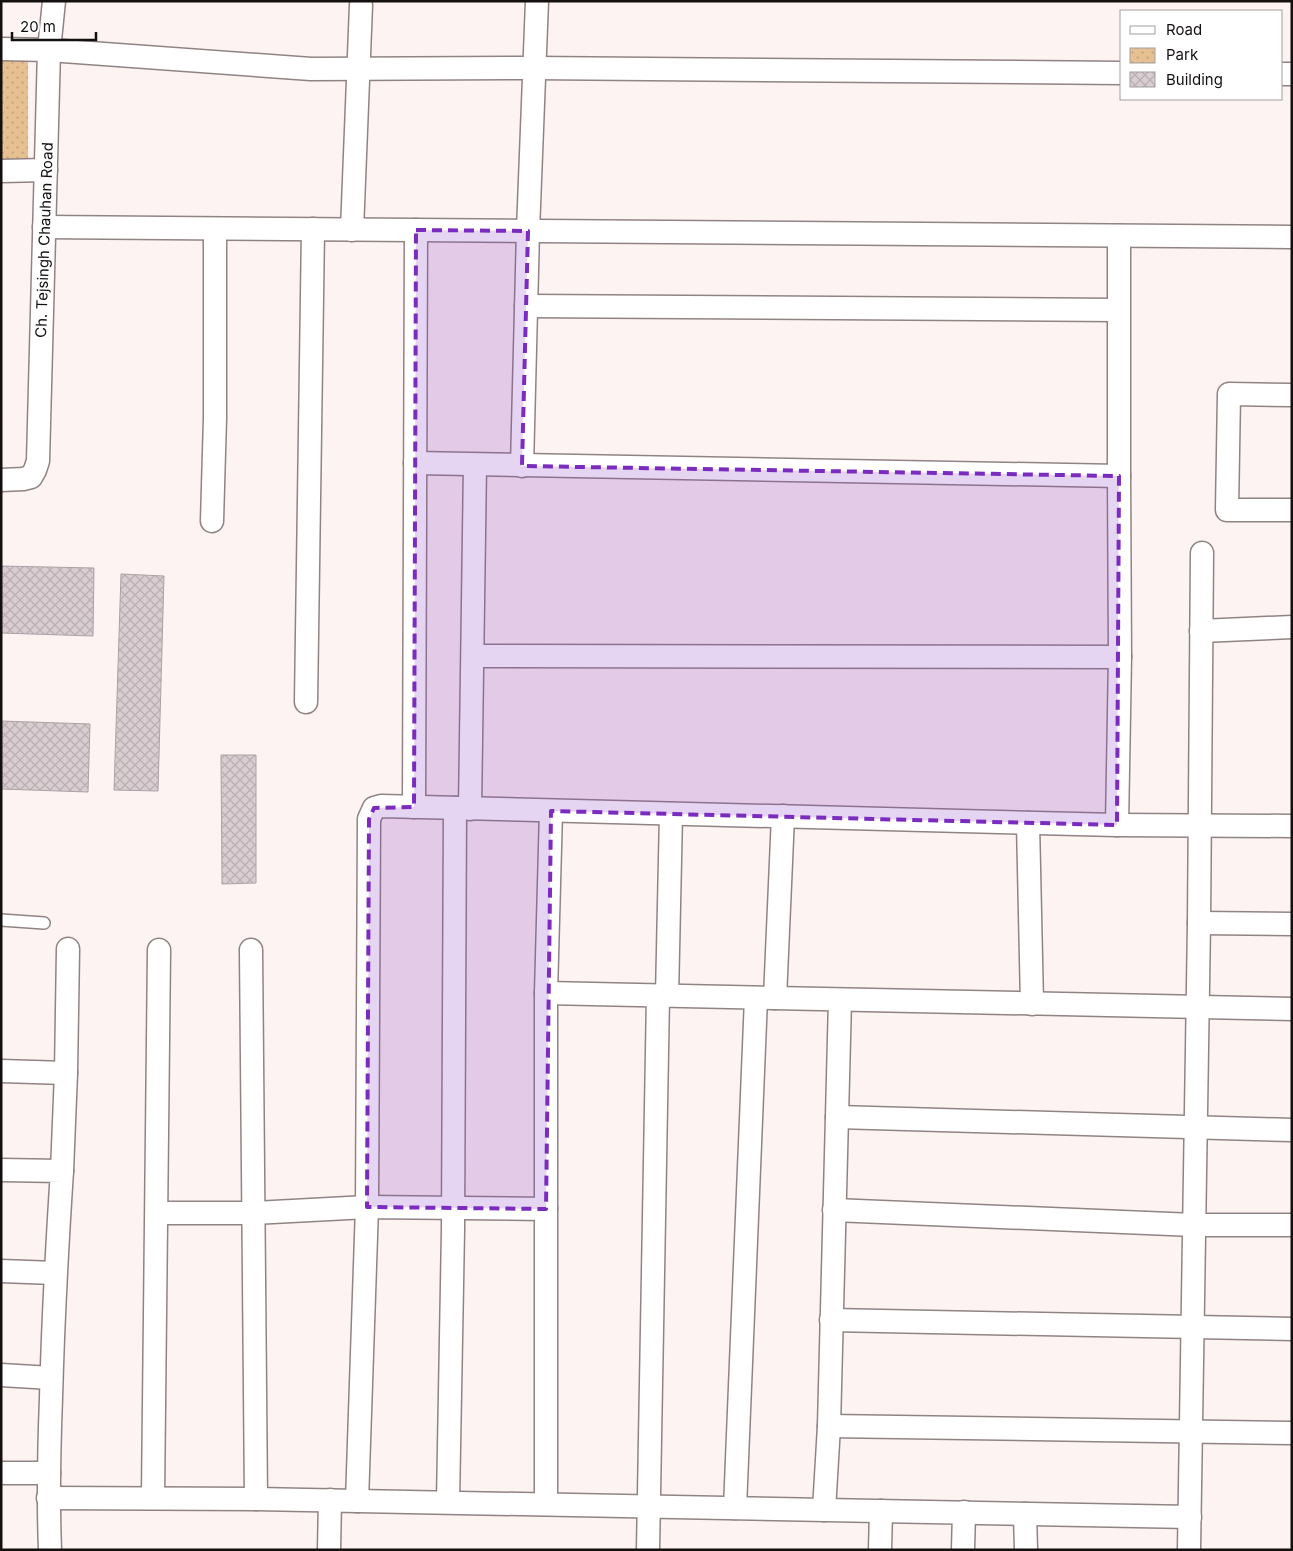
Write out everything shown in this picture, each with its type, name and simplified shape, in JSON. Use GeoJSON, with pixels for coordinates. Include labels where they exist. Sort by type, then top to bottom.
{"type":"FeatureCollection","features":[{"type":"Feature","properties":{"kind":"street","name":"Ch. Tejsingh Chauhan Road"},"geometry":{"type":"LineString","coordinates":[[1,480],[31,477],[38,461],[49,50],[54,1]]}},
{"type":"Feature","properties":{"kind":"street"},"geometry":{"type":"LineString","coordinates":[[522,466],[533,68],[537,1]]}},
{"type":"Feature","properties":{"kind":"street"},"geometry":{"type":"LineString","coordinates":[[352,230],[361,5]]}},
{"type":"Feature","properties":{"kind":"street"},"geometry":{"type":"LineString","coordinates":[[1,49],[49,50],[311,69],[533,68],[1120,73]]}},
{"type":"Feature","properties":{"kind":"street"},"geometry":{"type":"LineString","coordinates":[[1,171],[46,170]]}},
{"type":"Feature","properties":{"kind":"street"},"geometry":{"type":"LineString","coordinates":[[44,227],[1292,237]]}},
{"type":"Feature","properties":{"kind":"street"},"geometry":{"type":"LineString","coordinates":[[212,521],[215,418],[215,229]]}},
{"type":"Feature","properties":{"kind":"street"},"geometry":{"type":"LineString","coordinates":[[306,702],[313,229]]}},
{"type":"Feature","properties":{"kind":"street"},"geometry":{"type":"LineString","coordinates":[[414,807],[416,230]]}},
{"type":"Feature","properties":{"kind":"street"},"geometry":{"type":"LineString","coordinates":[[1117,825],[1120,657],[1119,236]]}},
{"type":"Feature","properties":{"kind":"street"},"geometry":{"type":"LineString","coordinates":[[526,306],[1118,310]]}},
{"type":"Feature","properties":{"kind":"street"},"geometry":{"type":"LineString","coordinates":[[1292,395],[1229,394],[1226,510],[1292,510]]}},
{"type":"Feature","properties":{"kind":"street"},"geometry":{"type":"LineString","coordinates":[[415,463],[1119,476]]}},
{"type":"Feature","properties":{"kind":"street"},"geometry":{"type":"LineString","coordinates":[[448,1502],[462,808],[472,656],[475,465]]}},
{"type":"Feature","properties":{"kind":"street"},"geometry":{"type":"LineString","coordinates":[[1189,1550],[1198,1008],[1202,553]]}},
{"type":"Feature","properties":{"kind":"street"},"geometry":{"type":"LineString","coordinates":[[1201,631],[1292,627]]}},
{"type":"Feature","properties":{"kind":"street"},"geometry":{"type":"LineString","coordinates":[[472,656],[1120,657]]}},
{"type":"Feature","properties":{"kind":"street"},"geometry":{"type":"LineString","coordinates":[[356,1501],[367,1207],[369,819],[372,811],[378,807],[414,807],[1117,825],[1292,826]]}},
{"type":"Feature","properties":{"kind":"street"},"geometry":{"type":"LineString","coordinates":[[546,1504],[546,993],[551,811]]}},
{"type":"Feature","properties":{"kind":"street"},"geometry":{"type":"LineString","coordinates":[[648,1550],[663,996],[671,814]]}},
{"type":"Feature","properties":{"kind":"street"},"geometry":{"type":"LineString","coordinates":[[735,1508],[766,998],[783,816]]}},
{"type":"Feature","properties":{"kind":"street"},"geometry":{"type":"LineString","coordinates":[[1028,823],[1032,1004]]}},
{"type":"Feature","properties":{"kind":"street"},"geometry":{"type":"LineString","coordinates":[[1199,923],[1292,924]]}},
{"type":"Feature","properties":{"kind":"street"},"geometry":{"type":"LineString","coordinates":[[50,1550],[48,1473],[55,1273],[66,1073],[68,949]]}},
{"type":"Feature","properties":{"kind":"street"},"geometry":{"type":"LineString","coordinates":[[154,1497],[159,950]]}},
{"type":"Feature","properties":{"kind":"street"},"geometry":{"type":"LineString","coordinates":[[251,950],[256,1499]]}},
{"type":"Feature","properties":{"kind":"street"},"geometry":{"type":"LineString","coordinates":[[546,993],[1292,1009]]}},
{"type":"Feature","properties":{"kind":"street"},"geometry":{"type":"LineString","coordinates":[[824,1510],[829,1426],[840,1000]]}},
{"type":"Feature","properties":{"kind":"street"},"geometry":{"type":"LineString","coordinates":[[1,1071],[66,1073]]}},
{"type":"Feature","properties":{"kind":"street"},"geometry":{"type":"LineString","coordinates":[[837,1117],[1292,1130]]}},
{"type":"Feature","properties":{"kind":"street"},"geometry":{"type":"LineString","coordinates":[[1,1170],[62,1171]]}},
{"type":"Feature","properties":{"kind":"street"},"geometry":{"type":"LineString","coordinates":[[157,1213],[253,1213],[367,1207],[546,1209]]}},
{"type":"Feature","properties":{"kind":"street"},"geometry":{"type":"LineString","coordinates":[[834,1210],[1194,1225],[1292,1225]]}},
{"type":"Feature","properties":{"kind":"street"},"geometry":{"type":"LineString","coordinates":[[1,1271],[55,1273]]}},
{"type":"Feature","properties":{"kind":"street"},"geometry":{"type":"LineString","coordinates":[[831,1320],[1292,1329]]}},
{"type":"Feature","properties":{"kind":"street"},"geometry":{"type":"LineString","coordinates":[[1,1375],[51,1378]]}},
{"type":"Feature","properties":{"kind":"street"},"geometry":{"type":"LineString","coordinates":[[829,1426],[1192,1433],[1292,1433]]}},
{"type":"Feature","properties":{"kind":"street"},"geometry":{"type":"LineString","coordinates":[[1,1473],[48,1473]]}},
{"type":"Feature","properties":{"kind":"street"},"geometry":{"type":"LineString","coordinates":[[48,1498],[154,1497],[1190,1517]]}},
{"type":"Feature","properties":{"kind":"street"},"geometry":{"type":"LineString","coordinates":[[329,1550],[330,1500]]}},
{"type":"Feature","properties":{"kind":"street"},"geometry":{"type":"LineString","coordinates":[[880,1550],[881,1511]]}},
{"type":"Feature","properties":{"kind":"street"},"geometry":{"type":"LineString","coordinates":[[963,1550],[964,1512]]}},
{"type":"Feature","properties":{"kind":"street"},"geometry":{"type":"LineString","coordinates":[[1025,1514],[1026,1550]]}},
{"type":"Feature","properties":{"kind":"lane"},"geometry":{"type":"LineString","coordinates":[[1,920],[44,923]]}},
{"type":"Feature","properties":{"kind":"highlighted area"},"geometry":{"type":"Polygon","coordinates":[[[416,230],[528,231],[522,466],[1119,476],[1117,825],[551,811],[546,1209],[367,1207],[369,819],[374,808],[414,807],[416,230]]]}},
{"type":"Feature","properties":{"kind":"green space"},"geometry":{"type":"Polygon","coordinates":[[[1,52],[28,52],[28,169],[1,169],[1,52]]]}},
{"type":"Feature","properties":{"kind":"building"},"geometry":{"type":"Polygon","coordinates":[[[1,566],[94,568],[93,636],[1,633],[1,566]]]}},
{"type":"Feature","properties":{"kind":"building"},"geometry":{"type":"Polygon","coordinates":[[[121,574],[164,576],[158,791],[114,790],[121,574]]]}},
{"type":"Feature","properties":{"kind":"building"},"geometry":{"type":"Polygon","coordinates":[[[1,721],[90,724],[88,792],[1,789],[1,721]]]}},
{"type":"Feature","properties":{"kind":"building"},"geometry":{"type":"Polygon","coordinates":[[[221,755],[256,755],[256,883],[222,884],[221,755]]]}}]}
